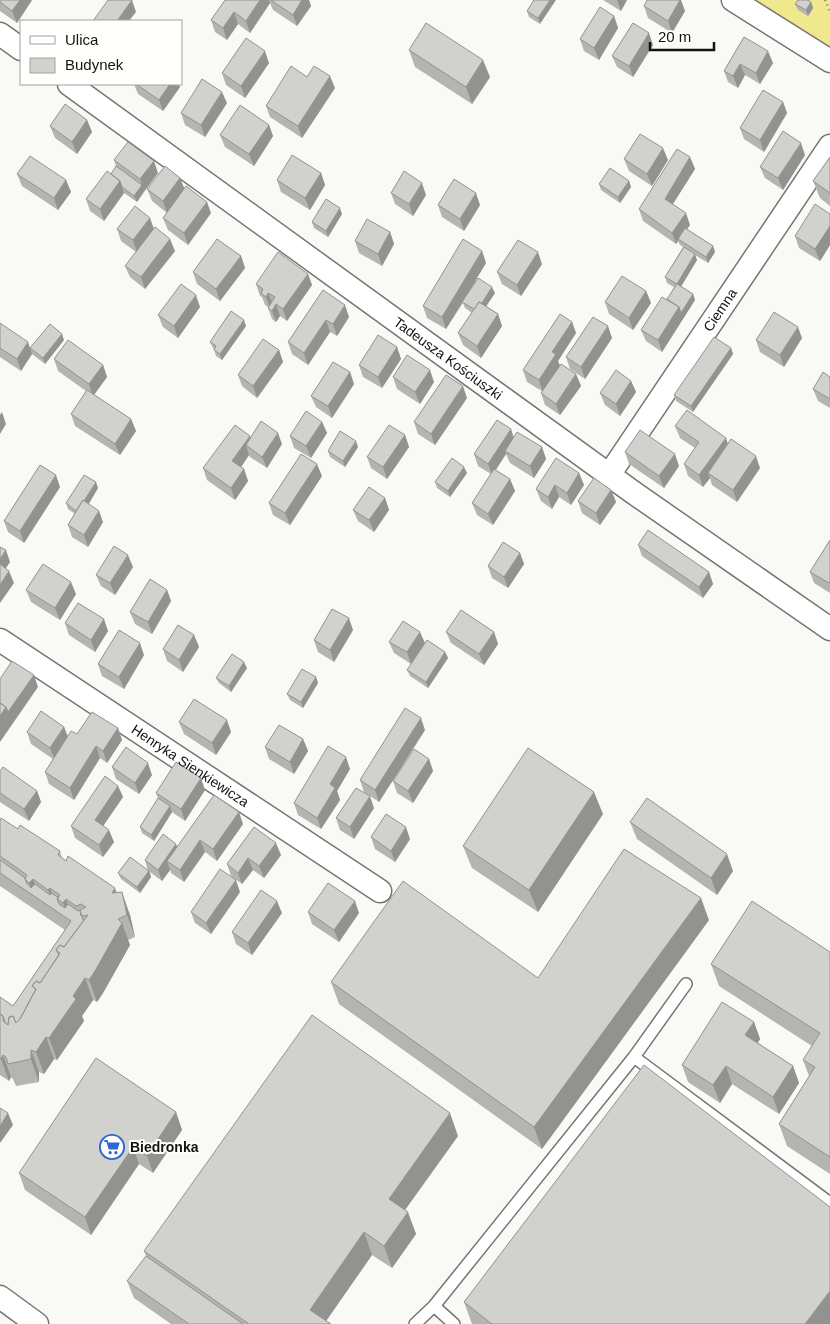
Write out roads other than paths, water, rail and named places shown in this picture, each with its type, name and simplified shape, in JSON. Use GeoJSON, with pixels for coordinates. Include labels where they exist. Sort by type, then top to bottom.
{"type":"FeatureCollection","features":[{"type":"Feature","properties":{"kind":"street"},"geometry":{"type":"LineString","coordinates":[[745,3],[830,60]]}},
{"type":"Feature","properties":{"kind":"street"},"geometry":{"type":"LineString","coordinates":[[0,34],[20,48]]}},
{"type":"Feature","properties":{"kind":"street","name":"Tadeusza Kościuszki"},"geometry":{"type":"LineString","coordinates":[[70,85],[609,475],[830,629]]}},
{"type":"Feature","properties":{"kind":"street","name":"Ciemna"},"geometry":{"type":"LineString","coordinates":[[609,475],[830,146]]}},
{"type":"Feature","properties":{"kind":"street","name":"Henryka Sienkiewicza"},"geometry":{"type":"LineString","coordinates":[[0,640],[380,891]]}},
{"type":"Feature","properties":{"kind":"street"},"geometry":{"type":"LineString","coordinates":[[0,1297],[37,1324]]}},
{"type":"Feature","properties":{"kind":"lane"},"geometry":{"type":"LineString","coordinates":[[415,1324],[434,1306],[634,1057],[686,984]]}},
{"type":"Feature","properties":{"kind":"lane"},"geometry":{"type":"LineString","coordinates":[[634,1057],[830,1202]]}},
{"type":"Feature","properties":{"kind":"lane"},"geometry":{"type":"LineString","coordinates":[[434,1306],[454,1324]]}},
{"type":"Feature","properties":{"kind":"place","name":"Biedronka"},"geometry":{"type":"Point","coordinates":[112,1147]}}]}
